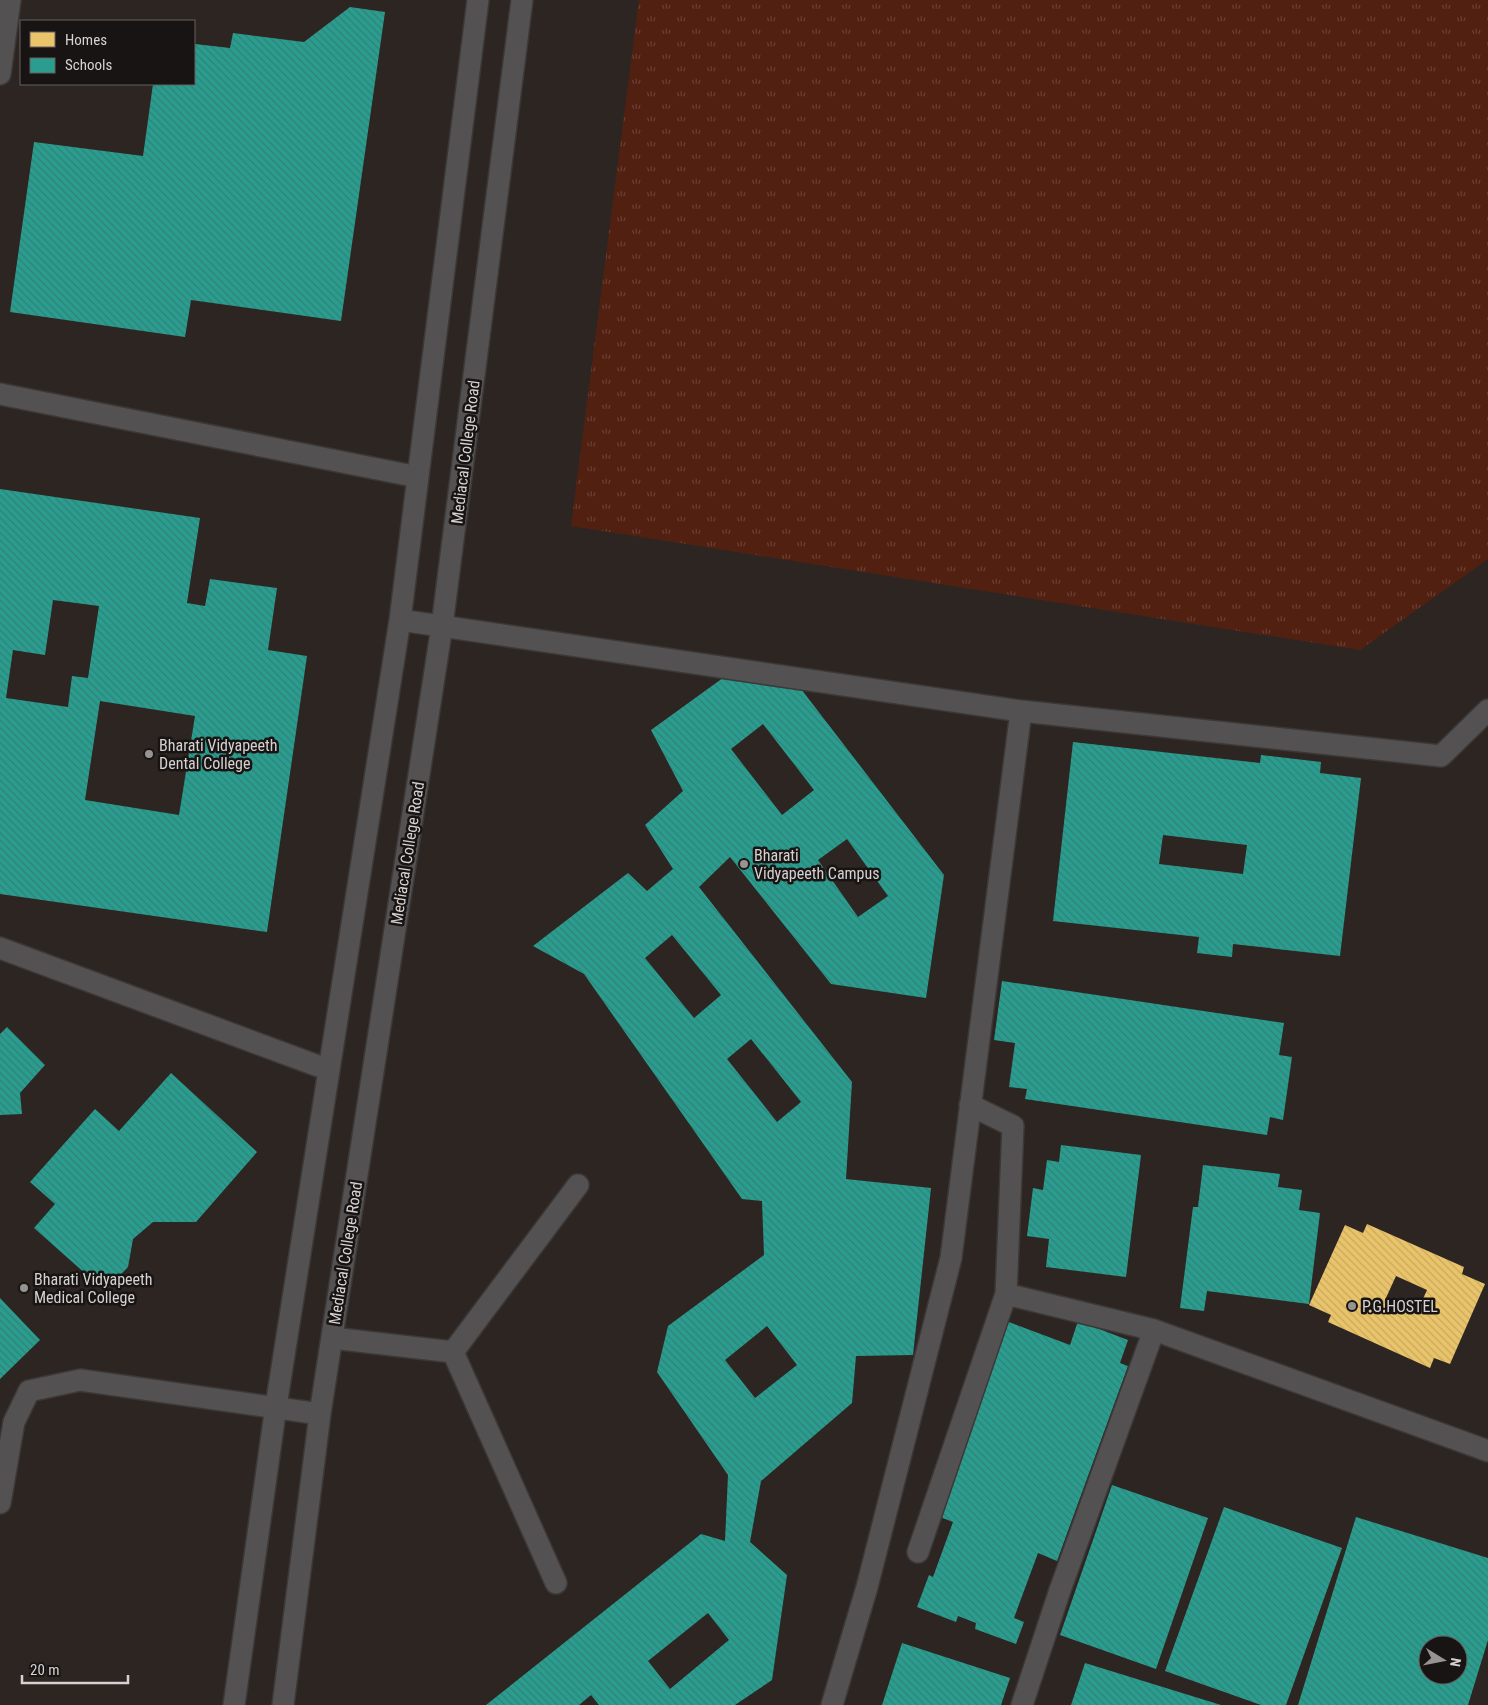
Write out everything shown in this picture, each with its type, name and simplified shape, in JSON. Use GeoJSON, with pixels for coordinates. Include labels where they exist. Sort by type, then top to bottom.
{"type":"FeatureCollection","features":[{"type":"Feature","properties":{"kind":"lane"},"geometry":{"type":"LineString","coordinates":[[0,74],[10,0]]}},
{"type":"Feature","properties":{"kind":"lane"},"geometry":{"type":"LineString","coordinates":[[234,1705],[276,1406],[400,620],[478,0]]}},
{"type":"Feature","properties":{"kind":"lane","name":"Mediacal College Road"},"geometry":{"type":"LineString","coordinates":[[283,1705],[320,1414],[442,626],[522,0]]}},
{"type":"Feature","properties":{"kind":"lane"},"geometry":{"type":"LineString","coordinates":[[0,394],[418,477]]}},
{"type":"Feature","properties":{"kind":"lane"},"geometry":{"type":"LineString","coordinates":[[400,620],[1021,711],[1441,756],[1488,710]]}},
{"type":"Feature","properties":{"kind":"lane"},"geometry":{"type":"LineString","coordinates":[[832,1705],[866,1586],[951,1258],[1021,711]]}},
{"type":"Feature","properties":{"kind":"lane"},"geometry":{"type":"LineString","coordinates":[[0,948],[329,1070]]}},
{"type":"Feature","properties":{"kind":"lane"},"geometry":{"type":"LineString","coordinates":[[918,1552],[1006,1294],[1013,1126],[970,1105]]}},
{"type":"Feature","properties":{"kind":"lane"},"geometry":{"type":"LineString","coordinates":[[453,1352],[578,1186]]}},
{"type":"Feature","properties":{"kind":"lane"},"geometry":{"type":"LineString","coordinates":[[1006,1294],[1154,1330],[1488,1451]]}},
{"type":"Feature","properties":{"kind":"lane"},"geometry":{"type":"LineString","coordinates":[[1022,1705],[1060,1590],[1154,1330]]}},
{"type":"Feature","properties":{"kind":"lane"},"geometry":{"type":"LineString","coordinates":[[332,1338],[453,1352]]}},
{"type":"Feature","properties":{"kind":"lane"},"geometry":{"type":"LineString","coordinates":[[453,1352],[556,1582]]}},
{"type":"Feature","properties":{"kind":"lane"},"geometry":{"type":"LineString","coordinates":[[0,1503],[14,1422],[29,1391],[80,1380],[276,1406],[320,1414]]}},
{"type":"Feature","properties":{"kind":"shaded area","name":"Bharati Vidyapeeth Campus"},"geometry":{"type":"Polygon","coordinates":[[[0,0],[1488,0],[1488,1705],[0,1705],[0,0]]]}},
{"type":"Feature","properties":{"kind":"green space"},"geometry":{"type":"Polygon","coordinates":[[[639,0],[1488,0],[1488,559],[1360,650],[571,526],[639,0]]]}},
{"type":"Feature","properties":{"kind":"building: Homes"},"geometry":{"type":"Polygon","coordinates":[[[1367,1224],[1464,1267],[1462,1274],[1485,1284],[1450,1364],[1434,1358],[1430,1368],[1328,1322],[1331,1315],[1309,1305],[1345,1225],[1363,1233],[1367,1224]],[[1396,1276],[1385,1300],[1416,1314],[1427,1290],[1396,1276]]]}},
{"type":"Feature","properties":{"kind":"building: Schools"},"geometry":{"type":"Polygon","coordinates":[[[350,7],[385,12],[341,321],[191,300],[185,337],[10,312],[34,142],[143,156],[153,85],[195,85],[195,44],[230,48],[233,33],[304,42],[350,7]]]}},
{"type":"Feature","properties":{"kind":"building: Schools"},"geometry":{"type":"Polygon","coordinates":[[[0,489],[200,518],[187,603],[205,606],[210,579],[277,588],[268,650],[307,656],[267,932],[0,894],[0,489]],[[53,600],[45,655],[13,650],[6,698],[68,707],[72,676],[88,678],[99,606],[53,600]],[[100,701],[85,800],[179,815],[195,716],[100,701]]]}},
{"type":"Feature","properties":{"kind":"building: Schools"},"geometry":{"type":"Polygon","coordinates":[[[727,675],[798,685],[944,875],[926,998],[831,984],[730,857],[699,887],[852,1082],[846,1179],[931,1188],[913,1355],[856,1356],[852,1403],[761,1481],[750,1542],[787,1575],[772,1680],[735,1705],[599,1705],[591,1695],[579,1705],[486,1705],[701,1534],[725,1541],[728,1475],[657,1372],[668,1326],[764,1255],[762,1201],[742,1199],[584,974],[533,946],[628,873],[647,891],[673,869],[645,825],[683,791],[651,730],[727,675]],[[763,724],[731,749],[782,815],[814,790],[763,724]],[[847,839],[818,860],[858,917],[888,896],[847,839]],[[672,935],[645,958],[694,1018],[721,995],[672,935]],[[751,1039],[727,1059],[777,1122],[801,1102],[751,1039]],[[767,1326],[725,1360],[755,1398],[797,1365],[767,1326]],[[708,1613],[648,1661],[670,1689],[729,1640],[708,1613]]]}},
{"type":"Feature","properties":{"kind":"building: Schools"},"geometry":{"type":"Polygon","coordinates":[[[1073,742],[1260,763],[1261,755],[1321,762],[1320,773],[1361,778],[1340,956],[1233,944],[1232,957],[1197,953],[1199,937],[1053,921],[1073,742]],[[1163,835],[1159,864],[1243,874],[1247,845],[1163,835]]]}},
{"type":"Feature","properties":{"kind":"building: Schools"},"geometry":{"type":"Polygon","coordinates":[[[1002,981],[1284,1023],[1279,1055],[1292,1057],[1283,1120],[1270,1117],[1267,1135],[1025,1099],[1027,1089],[1009,1087],[1015,1043],[994,1040],[1002,981]]]}},
{"type":"Feature","properties":{"kind":"building: Schools"},"geometry":{"type":"Polygon","coordinates":[[[7,1027],[45,1065],[20,1093],[22,1114],[0,1115],[0,1034],[7,1027]]]}},
{"type":"Feature","properties":{"kind":"building: Schools"},"geometry":{"type":"Polygon","coordinates":[[[171,1073],[257,1152],[196,1222],[153,1222],[133,1239],[128,1267],[105,1291],[34,1228],[55,1204],[30,1182],[95,1109],[119,1131],[171,1073]]]}},
{"type":"Feature","properties":{"kind":"building: Schools"},"geometry":{"type":"Polygon","coordinates":[[[1061,1145],[1141,1155],[1126,1277],[1046,1267],[1049,1239],[1027,1236],[1033,1188],[1043,1190],[1047,1160],[1059,1162],[1061,1145]]]}},
{"type":"Feature","properties":{"kind":"building: Schools"},"geometry":{"type":"Polygon","coordinates":[[[1203,1165],[1280,1174],[1278,1187],[1302,1190],[1299,1210],[1320,1213],[1309,1304],[1207,1291],[1204,1311],[1180,1308],[1193,1207],[1198,1207],[1203,1165]]]}},
{"type":"Feature","properties":{"kind":"building: Schools"},"geometry":{"type":"Polygon","coordinates":[[[0,1298],[40,1340],[0,1379],[0,1298]]]}},
{"type":"Feature","properties":{"kind":"building: Schools"},"geometry":{"type":"Polygon","coordinates":[[[1006,1321],[1070,1345],[1078,1321],[1128,1340],[1120,1363],[1128,1366],[1057,1561],[1038,1553],[1014,1618],[1024,1622],[1016,1644],[975,1629],[976,1623],[958,1616],[956,1622],[917,1607],[929,1575],[933,1577],[953,1522],[935,1515],[1006,1321]]]}},
{"type":"Feature","properties":{"kind":"building: Schools"},"geometry":{"type":"Polygon","coordinates":[[[1112,1485],[1208,1518],[1156,1669],[1060,1635],[1112,1485]]]}},
{"type":"Feature","properties":{"kind":"building: Schools"},"geometry":{"type":"Polygon","coordinates":[[[1224,1507],[1342,1548],[1286,1705],[1261,1705],[1165,1671],[1224,1507]]]}},
{"type":"Feature","properties":{"kind":"building: Schools"},"geometry":{"type":"Polygon","coordinates":[[[1356,1517],[1488,1558],[1488,1640],[1468,1705],[1298,1705],[1356,1517]]]}},
{"type":"Feature","properties":{"kind":"building: Schools"},"geometry":{"type":"Polygon","coordinates":[[[902,1643],[1010,1678],[1001,1705],[882,1705],[902,1643]]]}},
{"type":"Feature","properties":{"kind":"building: Schools"},"geometry":{"type":"Polygon","coordinates":[[[1085,1663],[1221,1705],[1071,1705],[1085,1663]]]}},
{"type":"Feature","properties":{"kind":"place","name":"Bharati Vidyapeeth Dental College"},"geometry":{"type":"Point","coordinates":[149,754]}},
{"type":"Feature","properties":{"kind":"place","name":"Bharati Vidyapeeth Campus"},"geometry":{"type":"Point","coordinates":[744,864]}},
{"type":"Feature","properties":{"kind":"place","name":"Bharati Vidyapeeth Medical College"},"geometry":{"type":"Point","coordinates":[24,1288]}},
{"type":"Feature","properties":{"kind":"place","name":"P.G.HOSTEL"},"geometry":{"type":"Point","coordinates":[1352,1306]}}]}
